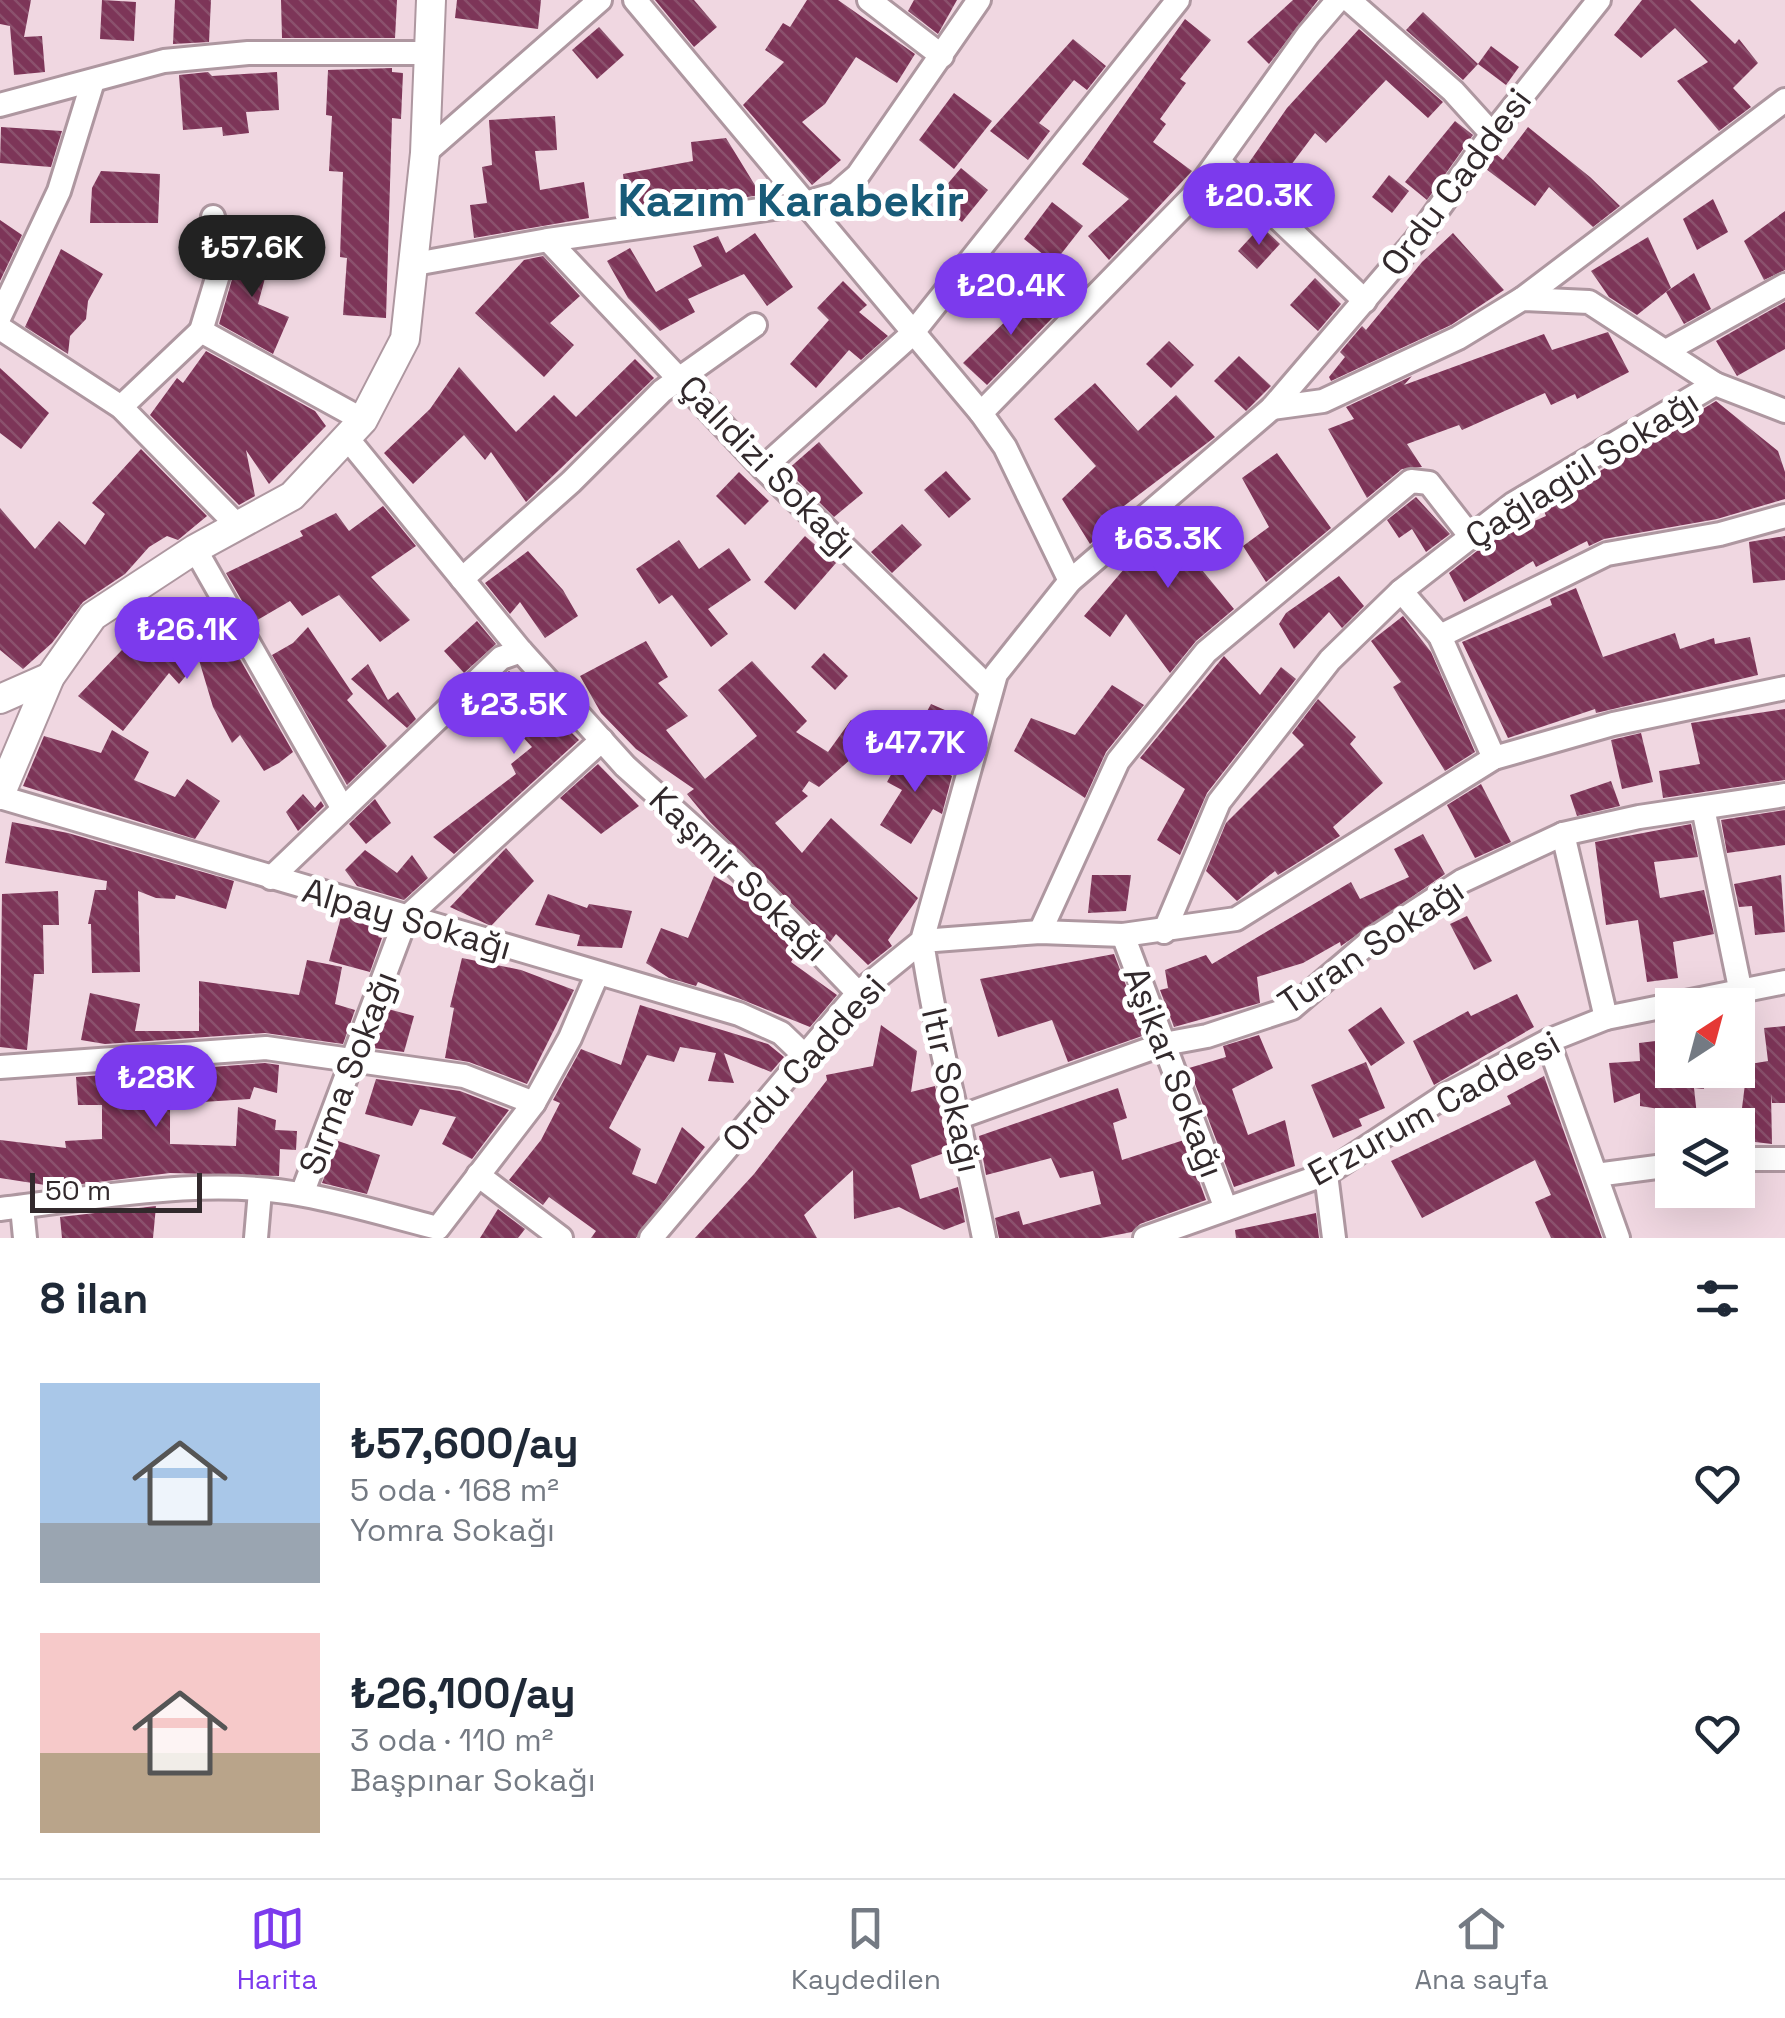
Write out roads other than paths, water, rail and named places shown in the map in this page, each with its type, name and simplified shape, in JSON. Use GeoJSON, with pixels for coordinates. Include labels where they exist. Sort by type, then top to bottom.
{"type":"FeatureCollection","features":[{"type":"Feature","properties":{"kind":"main road"},"geometry":{"type":"LineString","coordinates":[[0,796],[50,676],[93,616],[195,550],[292,496],[355,429],[405,340],[425,153],[430,0]]}},
{"type":"Feature","properties":{"kind":"main road"},"geometry":{"type":"LineString","coordinates":[[0,699],[50,676]]}},
{"type":"Feature","properties":{"kind":"main road"},"geometry":{"type":"LineString","coordinates":[[0,742],[0,785]]}},
{"type":"Feature","properties":{"kind":"street"},"geometry":{"type":"LineString","coordinates":[[425,153],[600,0]]}},
{"type":"Feature","properties":{"kind":"street"},"geometry":{"type":"LineString","coordinates":[[635,0],[980,413],[1005,447],[1070,581]]}},
{"type":"Feature","properties":{"kind":"street"},"geometry":{"type":"LineString","coordinates":[[868,0],[942,56]]}},
{"type":"Feature","properties":{"kind":"street"},"geometry":{"type":"LineString","coordinates":[[415,264],[548,240],[802,204],[836,194],[858,175],[979,0]]}},
{"type":"Feature","properties":{"kind":"street"},"geometry":{"type":"LineString","coordinates":[[763,468],[911,335],[1178,0]]}},
{"type":"Feature","properties":{"kind":"street"},"geometry":{"type":"LineString","coordinates":[[980,413],[1192,196],[1338,0]]}},
{"type":"Feature","properties":{"kind":"street"},"geometry":{"type":"LineString","coordinates":[[1350,0],[1453,91],[1492,134]]}},
{"type":"Feature","properties":{"kind":"street","name":"Ordu Caddesi"},"geometry":{"type":"LineString","coordinates":[[651,1238],[858,992],[922,942],[996,674],[1070,581],[1272,408],[1416,240],[1492,134],[1598,0]]}},
{"type":"Feature","properties":{"kind":"street"},"geometry":{"type":"LineString","coordinates":[[0,105],[164,61],[248,54],[428,53]]}},
{"type":"Feature","properties":{"kind":"street"},"geometry":{"type":"LineString","coordinates":[[0,316],[59,191],[92,81]]}},
{"type":"Feature","properties":{"kind":"street"},"geometry":{"type":"LineString","coordinates":[[1272,408],[1324,401],[1458,338],[1522,300],[1785,100]]}},
{"type":"Feature","properties":{"kind":"street"},"geometry":{"type":"LineString","coordinates":[[1218,161],[1365,301]]}},
{"type":"Feature","properties":{"kind":"street"},"geometry":{"type":"LineString","coordinates":[[121,406],[202,331],[224,255],[214,217]]}},
{"type":"Feature","properties":{"kind":"street","name":"Çalıdizi Sokağı"},"geometry":{"type":"LineString","coordinates":[[548,240],[763,468],[991,690]]}},
{"type":"Feature","properties":{"kind":"street"},"geometry":{"type":"LineString","coordinates":[[1666,351],[1785,285]]}},
{"type":"Feature","properties":{"kind":"street"},"geometry":{"type":"LineString","coordinates":[[1522,300],[1589,302],[1716,384],[1785,411]]}},
{"type":"Feature","properties":{"kind":"street"},"geometry":{"type":"LineString","coordinates":[[462,579],[680,376],[754,326]]}},
{"type":"Feature","properties":{"kind":"street"},"geometry":{"type":"LineString","coordinates":[[0,328],[121,406],[239,527]]}},
{"type":"Feature","properties":{"kind":"street"},"geometry":{"type":"LineString","coordinates":[[202,331],[355,429]]}},
{"type":"Feature","properties":{"kind":"street","name":"Çağlagül Sokağı"},"geometry":{"type":"LineString","coordinates":[[1164,932],[1219,802],[1330,660],[1401,592],[1513,504],[1716,384]]}},
{"type":"Feature","properties":{"kind":"street","name":"Kaşmir Sokağı"},"geometry":{"type":"LineString","coordinates":[[355,429],[462,579],[521,651],[602,740],[734,864],[858,992]]}},
{"type":"Feature","properties":{"kind":"street"},"geometry":{"type":"LineString","coordinates":[[1040,932],[1118,761],[1206,652],[1411,481],[1428,483],[1471,537]]}},
{"type":"Feature","properties":{"kind":"street"},"geometry":{"type":"LineString","coordinates":[[1440,636],[1607,554],[1720,534],[1785,516]]}},
{"type":"Feature","properties":{"kind":"street"},"geometry":{"type":"LineString","coordinates":[[195,550],[343,810]]}},
{"type":"Feature","properties":{"kind":"street"},"geometry":{"type":"LineString","coordinates":[[1401,592],[1440,636],[1494,758]]}},
{"type":"Feature","properties":{"kind":"street"},"geometry":{"type":"LineString","coordinates":[[271,878],[501,658],[521,651]]}},
{"type":"Feature","properties":{"kind":"street"},"geometry":{"type":"LineString","coordinates":[[922,942],[1040,932],[1164,932],[1236,919],[1494,758],[1613,724],[1785,688]]}},
{"type":"Feature","properties":{"kind":"street","name":"Sırma Sokağı"},"geometry":{"type":"LineString","coordinates":[[302,1194],[406,918],[602,740]]}},
{"type":"Feature","properties":{"kind":"street","name":"Turan Sokağı"},"geometry":{"type":"LineString","coordinates":[[960,1116],[1164,1044],[1207,1036],[1292,1008],[1374,938],[1462,881],[1563,834],[1785,795]]}},
{"type":"Feature","properties":{"kind":"street","name":"Alpay Sokağı"},"geometry":{"type":"LineString","coordinates":[[0,796],[739,1014],[781,1033],[805,1056]]}},
{"type":"Feature","properties":{"kind":"street"},"geometry":{"type":"LineString","coordinates":[[1703,808],[1740,988]]}},
{"type":"Feature","properties":{"kind":"street"},"geometry":{"type":"LineString","coordinates":[[1563,834],[1606,1018]]}},
{"type":"Feature","properties":{"kind":"street","name":"Aşikar Sokağı"},"geometry":{"type":"LineString","coordinates":[[1122,935],[1226,1209]]}},
{"type":"Feature","properties":{"kind":"street","name":"Itır Sokağı"},"geometry":{"type":"LineString","coordinates":[[922,942],[938,1045],[960,1116],[984,1238]]}},
{"type":"Feature","properties":{"kind":"street"},"geometry":{"type":"LineString","coordinates":[[25,1238],[11,1208],[158,1192],[302,1194],[435,1233],[534,1104],[570,1038],[597,975]]}},
{"type":"Feature","properties":{"kind":"street","name":"Erzurum Caddesi"},"geometry":{"type":"LineString","coordinates":[[1740,988],[1785,982]]}},
{"type":"Feature","properties":{"kind":"street","name":"Erzurum Caddesi"},"geometry":{"type":"LineString","coordinates":[[1145,1238],[1326,1174],[1446,1095],[1548,1042],[1606,1018],[1655,1007]]}},
{"type":"Feature","properties":{"kind":"street"},"geometry":{"type":"LineString","coordinates":[[1548,1042],[1618,1238]]}},
{"type":"Feature","properties":{"kind":"street"},"geometry":{"type":"LineString","coordinates":[[0,1066],[266,1048],[464,1076],[534,1104]]}},
{"type":"Feature","properties":{"kind":"street"},"geometry":{"type":"LineString","coordinates":[[1755,1159],[1785,1159]]}},
{"type":"Feature","properties":{"kind":"street"},"geometry":{"type":"LineString","coordinates":[[1596,1175],[1655,1167]]}},
{"type":"Feature","properties":{"kind":"street"},"geometry":{"type":"LineString","coordinates":[[1326,1174],[1334,1238]]}},
{"type":"Feature","properties":{"kind":"street"},"geometry":{"type":"LineString","coordinates":[[478,1176],[562,1238]]}},
{"type":"Feature","properties":{"kind":"street","name":"Sırma Sokağı"},"geometry":{"type":"LineString","coordinates":[[256,1238],[260,1192]]}},
{"type":"Feature","properties":{"kind":"district","name":"Kazım Karabekir"},"geometry":{"type":"Point","coordinates":[791,200]}}]}
